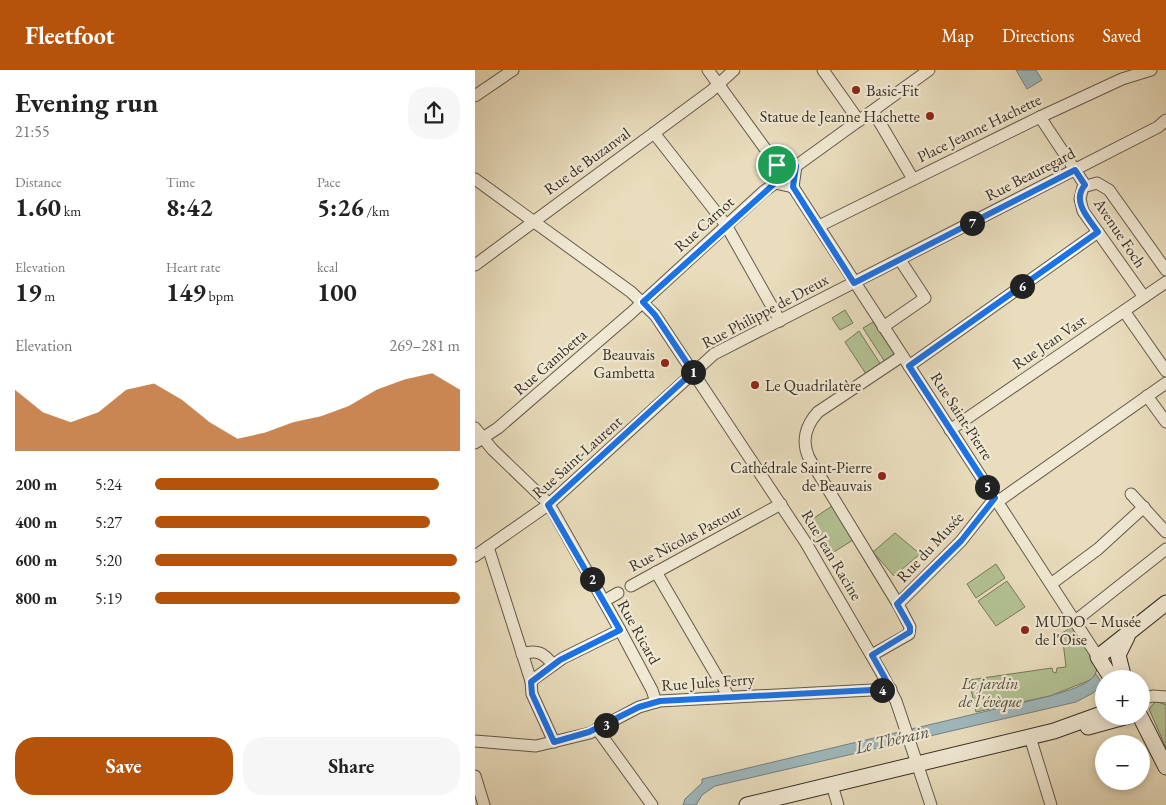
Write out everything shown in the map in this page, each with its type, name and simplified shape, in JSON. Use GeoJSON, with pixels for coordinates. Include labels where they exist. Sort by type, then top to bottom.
{"type":"FeatureCollection","features":[{"type":"Feature","properties":{"kind":"main road"},"geometry":{"type":"LineString","coordinates":[[1098,657],[1166,603]]}},
{"type":"Feature","properties":{"kind":"main road"},"geometry":{"type":"LineString","coordinates":[[1121,670],[1119,651],[1131,632]]}},
{"type":"Feature","properties":{"kind":"main road","name":"Rue Saint-Pierre"},"geometry":{"type":"LineString","coordinates":[[1098,657],[1106,670]]}},
{"type":"Feature","properties":{"kind":"main road"},"geometry":{"type":"LineString","coordinates":[[747,805],[1054,731],[1095,716]]}},
{"type":"Feature","properties":{"kind":"main road"},"geometry":{"type":"LineString","coordinates":[[1054,731],[1102,725]]}},
{"type":"Feature","properties":{"kind":"main road"},"geometry":{"type":"LineString","coordinates":[[1138,725],[1151,741]]}},
{"type":"Feature","properties":{"kind":"main road"},"geometry":{"type":"LineString","coordinates":[[1144,725],[1166,768]]}},
{"type":"Feature","properties":{"kind":"street"},"geometry":{"type":"LineString","coordinates":[[475,96],[513,70]]}},
{"type":"Feature","properties":{"kind":"street"},"geometry":{"type":"LineString","coordinates":[[708,70],[777,165],[775,183],[793,187],[796,166]]}},
{"type":"Feature","properties":{"kind":"street","name":"Rue de Buzanval"},"geometry":{"type":"LineString","coordinates":[[475,265],[718,85],[734,70]]}},
{"type":"Feature","properties":{"kind":"street"},"geometry":{"type":"LineString","coordinates":[[823,70],[859,121]]}},
{"type":"Feature","properties":{"kind":"street"},"geometry":{"type":"LineString","coordinates":[[777,165],[796,166],[929,70]]}},
{"type":"Feature","properties":{"kind":"street","name":"Place Jeanne Hachette"},"geometry":{"type":"LineString","coordinates":[[873,111],[913,178],[1040,116],[1122,79],[1151,70]]}},
{"type":"Feature","properties":{"kind":"street","name":"Avenue Foch"},"geometry":{"type":"LineString","coordinates":[[1040,116],[1085,185]]}},
{"type":"Feature","properties":{"kind":"street","name":"Rue Beauregard"},"geometry":{"type":"LineString","coordinates":[[854,283],[1075,170],[1161,125],[1166,120]]}},
{"type":"Feature","properties":{"kind":"street"},"geometry":{"type":"LineString","coordinates":[[654,133],[726,225],[780,321]]}},
{"type":"Feature","properties":{"kind":"street"},"geometry":{"type":"LineString","coordinates":[[819,226],[913,178]]}},
{"type":"Feature","properties":{"kind":"street","name":"Rue Jean Racine"},"geometry":{"type":"LineString","coordinates":[[475,179],[643,302],[655,315],[781,504],[872,655],[891,689],[931,805]]}},
{"type":"Feature","properties":{"kind":"street","name":"Rue Carnot"},"geometry":{"type":"LineString","coordinates":[[643,302],[726,225],[775,183]]}},
{"type":"Feature","properties":{"kind":"street","name":"Avenue Foch"},"geometry":{"type":"LineString","coordinates":[[1085,185],[1097,183],[1109,190],[1166,270]]}},
{"type":"Feature","properties":{"kind":"street","name":"Avenue Foch"},"geometry":{"type":"LineString","coordinates":[[1085,185],[1081,193],[1081,204],[1098,232],[1144,297]]}},
{"type":"Feature","properties":{"kind":"street","name":"Rue Saint-Pierre"},"geometry":{"type":"LineString","coordinates":[[793,187],[1098,657],[1113,670]]}},
{"type":"Feature","properties":{"kind":"street"},"geometry":{"type":"LineString","coordinates":[[909,366],[1098,232]]}},
{"type":"Feature","properties":{"kind":"street"},"geometry":{"type":"LineString","coordinates":[[883,327],[925,298],[900,260]]}},
{"type":"Feature","properties":{"kind":"street","name":"Rue Jean Vast"},"geometry":{"type":"LineString","coordinates":[[950,430],[1166,282]]}},
{"type":"Feature","properties":{"kind":"street","name":"Rue Philippe de Dreux"},"geometry":{"type":"LineString","coordinates":[[693,372],[715,354],[854,283]]}},
{"type":"Feature","properties":{"kind":"street","name":"Rue Gambetta"},"geometry":{"type":"LineString","coordinates":[[479,441],[505,422],[643,302]]}},
{"type":"Feature","properties":{"kind":"street"},"geometry":{"type":"LineString","coordinates":[[1124,311],[1166,371]]}},
{"type":"Feature","properties":{"kind":"street"},"geometry":{"type":"LineString","coordinates":[[897,604],[821,479],[804,447],[805,436],[811,422],[822,409],[902,356]]}},
{"type":"Feature","properties":{"kind":"street","name":"Rue Saint-Laurent"},"geometry":{"type":"LineString","coordinates":[[475,556],[548,505],[693,372]]}},
{"type":"Feature","properties":{"kind":"street","name":"Rue du Musée"},"geometry":{"type":"LineString","coordinates":[[872,655],[910,632],[910,627],[897,604],[961,541],[996,500],[1166,383]]}},
{"type":"Feature","properties":{"kind":"street"},"geometry":{"type":"LineString","coordinates":[[1147,396],[1166,422]]}},
{"type":"Feature","properties":{"kind":"street","name":"Rue Ricard"},"geometry":{"type":"LineString","coordinates":[[475,428],[479,441],[548,505],[620,630],[652,690],[656,702]]}},
{"type":"Feature","properties":{"kind":"street"},"geometry":{"type":"LineString","coordinates":[[1131,494],[1166,532]]}},
{"type":"Feature","properties":{"kind":"street","name":"Rue Nicolas Pastour"},"geometry":{"type":"LineString","coordinates":[[631,586],[781,504]]}},
{"type":"Feature","properties":{"kind":"street"},"geometry":{"type":"LineString","coordinates":[[1051,584],[1098,549],[1144,507]]}},
{"type":"Feature","properties":{"kind":"street"},"geometry":{"type":"LineString","coordinates":[[488,548],[531,682],[532,694],[554,742]]}},
{"type":"Feature","properties":{"kind":"street"},"geometry":{"type":"LineString","coordinates":[[1075,621],[1166,549]]}},
{"type":"Feature","properties":{"kind":"street"},"geometry":{"type":"LineString","coordinates":[[656,572],[729,697]]}},
{"type":"Feature","properties":{"kind":"street","name":"Rue Nicolas Pastour"},"geometry":{"type":"LineString","coordinates":[[604,601],[618,593]]}},
{"type":"Feature","properties":{"kind":"street"},"geometry":{"type":"LineString","coordinates":[[531,682],[553,665],[620,630]]}},
{"type":"Feature","properties":{"kind":"street"},"geometry":{"type":"LineString","coordinates":[[522,654],[533,651],[541,652],[553,665]]}},
{"type":"Feature","properties":{"kind":"street","name":"Rue Jules Ferry"},"geometry":{"type":"LineString","coordinates":[[475,741],[528,746],[554,742],[597,729],[639,707],[656,702],[891,689]]}},
{"type":"Feature","properties":{"kind":"street"},"geometry":{"type":"LineString","coordinates":[[1150,697],[1166,697]]}},
{"type":"Feature","properties":{"kind":"street"},"geometry":{"type":"LineString","coordinates":[[597,729],[652,805]]}},
{"type":"Feature","properties":{"kind":"street"},"geometry":{"type":"LineString","coordinates":[[1030,737],[1051,805]]}},
{"type":"Feature","properties":{"kind":"street"},"geometry":{"type":"LineString","coordinates":[[475,776],[484,805]]}},
{"type":"Feature","properties":{"kind":"street"},"geometry":{"type":"LineString","coordinates":[[831,785],[838,805]]}},
{"type":"Feature","properties":{"kind":"green space"},"geometry":{"type":"Polygon","coordinates":[[[845,310],[853,323],[840,330],[832,318],[845,310]]]}},
{"type":"Feature","properties":{"kind":"green space"},"geometry":{"type":"Polygon","coordinates":[[[873,322],[897,358],[887,365],[863,328],[873,322]]]}},
{"type":"Feature","properties":{"kind":"green space"},"geometry":{"type":"Polygon","coordinates":[[[859,331],[883,368],[868,377],[845,342],[859,331]]]}},
{"type":"Feature","properties":{"kind":"green space"},"geometry":{"type":"Polygon","coordinates":[[[832,506],[853,540],[826,557],[805,524],[832,506]]]}},
{"type":"Feature","properties":{"kind":"green space"},"geometry":{"type":"Polygon","coordinates":[[[895,533],[920,554],[894,576],[873,552],[895,533]]]}},
{"type":"Feature","properties":{"kind":"green space"},"geometry":{"type":"Polygon","coordinates":[[[996,564],[1005,578],[976,598],[967,584],[996,564]]]}},
{"type":"Feature","properties":{"kind":"green space"},"geometry":{"type":"Polygon","coordinates":[[[1007,581],[1025,607],[996,626],[978,601],[1007,581]]]}},
{"type":"Feature","properties":{"kind":"green space","name":"Le jardin de l'évèque"},"geometry":{"type":"Polygon","coordinates":[[[1072,627],[1098,667],[1095,670],[1093,679],[1050,696],[976,712],[969,680],[1052,668],[1053,672],[1056,673],[1057,668],[1066,667],[1062,633],[1072,627]]]}},
{"type":"Feature","properties":{"kind":"green space"},"geometry":{"type":"Polygon","coordinates":[[[1156,701],[1166,705],[1166,748],[1150,711],[1150,708],[1156,701]]]}},
{"type":"Feature","properties":{"kind":"water"},"geometry":{"type":"Polygon","coordinates":[[[1016,70],[1036,70],[1042,80],[1027,89],[1016,70]]]}},
{"type":"Feature","properties":{"kind":"water","name":"Le Thérain"},"geometry":{"type":"Polygon","coordinates":[[[1095,675],[1095,691],[1076,702],[715,786],[702,795],[696,805],[683,805],[685,799],[702,783],[702,779],[1050,696],[1081,685],[1095,675]]]}},
{"type":"Feature","properties":{"kind":"place","name":"Basic-Fit"},"geometry":{"type":"Point","coordinates":[856,90]}},
{"type":"Feature","properties":{"kind":"place","name":"Statue de Jeanne Hachette"},"geometry":{"type":"Point","coordinates":[930,116]}},
{"type":"Feature","properties":{"kind":"place","name":"Beauvais Gambetta"},"geometry":{"type":"Point","coordinates":[665,363]}},
{"type":"Feature","properties":{"kind":"place","name":"Le Quadrilatère"},"geometry":{"type":"Point","coordinates":[755,385]}},
{"type":"Feature","properties":{"kind":"place","name":"Cathédrale Saint-Pierre de Beauvais"},"geometry":{"type":"Point","coordinates":[882,476]}},
{"type":"Feature","properties":{"kind":"place","name":"MUDO – Musée de l'Oise"},"geometry":{"type":"Point","coordinates":[1025,630]}},
{"type":"Feature","properties":{"kind":"route"},"geometry":{"type":"LineString","coordinates":[[777,165],[796,166],[793,187],[854,283],[1075,170],[1085,185],[1081,193],[1081,207],[1098,232],[909,366],[995,498],[961,541],[897,604],[911,630],[908,635],[872,655],[891,689],[660,701],[639,707],[597,729],[554,742],[532,694],[531,682],[560,660],[620,630],[548,505],[693,372],[655,315],[643,302],[728,223],[775,183],[777,165]]}}]}
